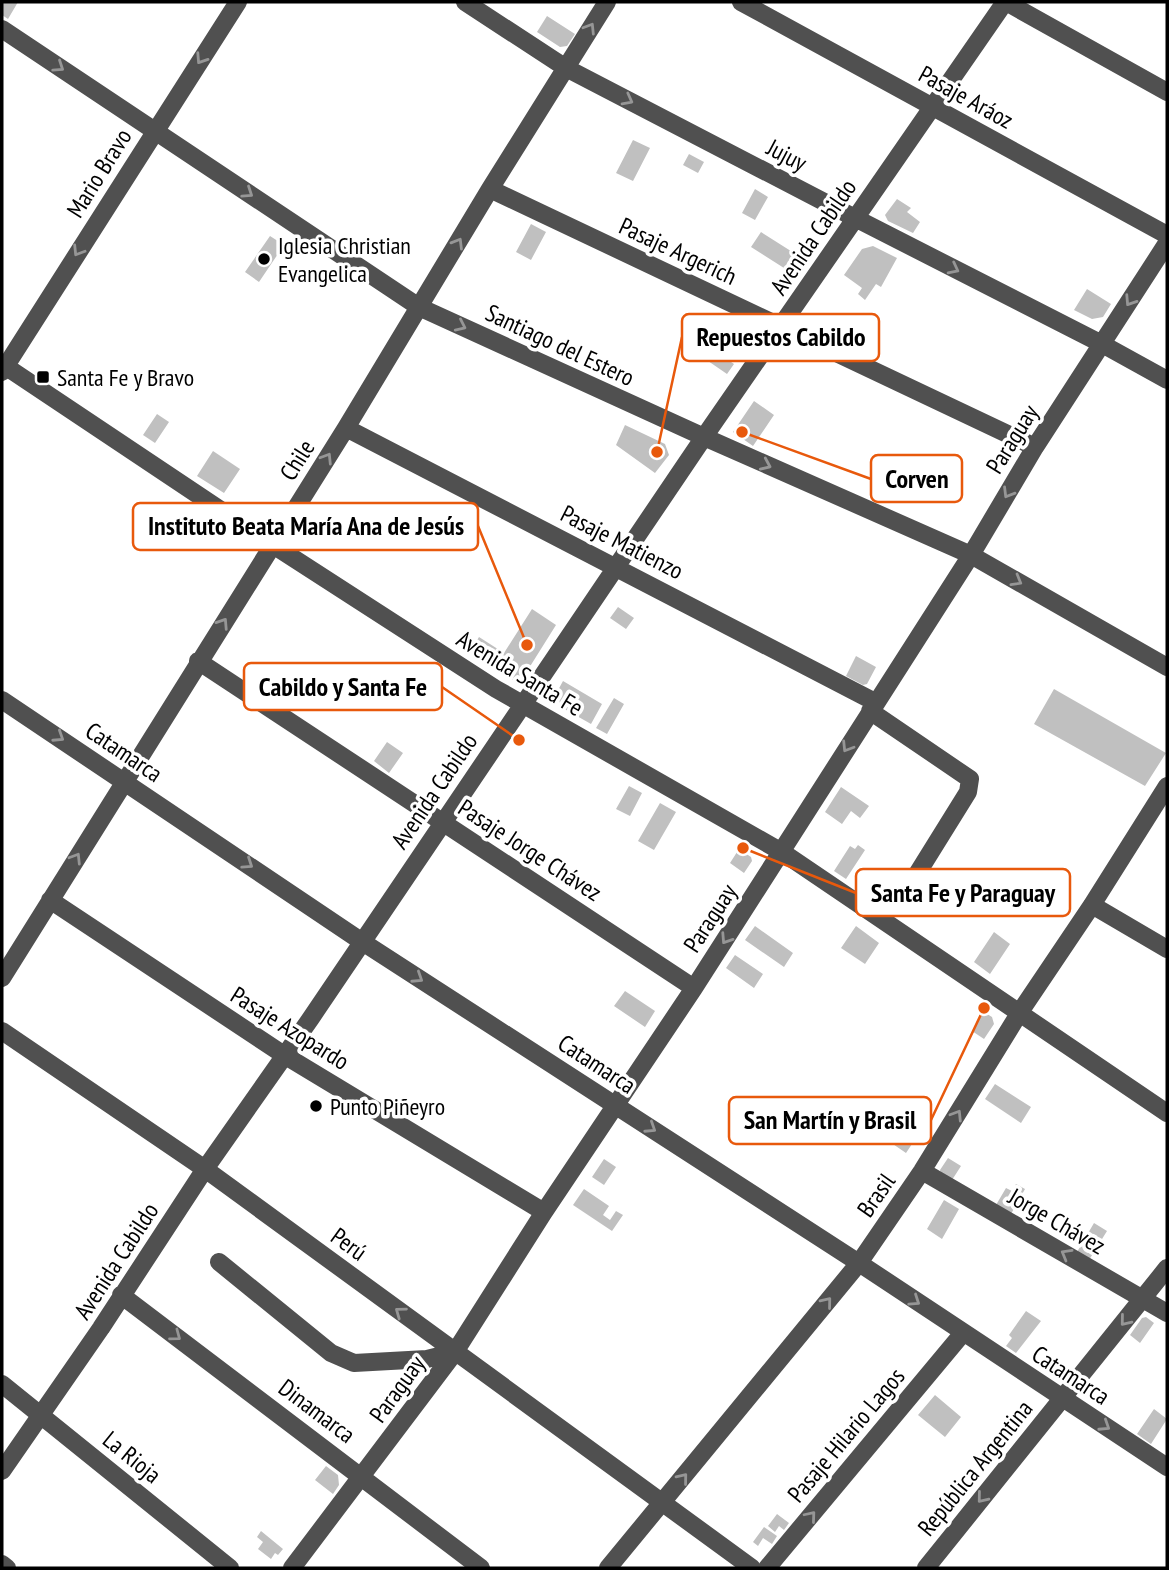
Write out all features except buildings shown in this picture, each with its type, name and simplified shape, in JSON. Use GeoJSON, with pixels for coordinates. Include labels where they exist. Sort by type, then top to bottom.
{"type":"FeatureCollection","features":[{"type":"Feature","properties":{"kind":"street","name":"Mario Bravo"},"geometry":{"type":"LineString","coordinates":[[3,367],[238,2]]}},
{"type":"Feature","properties":{"kind":"street","name":"Jujuy"},"geometry":{"type":"LineString","coordinates":[[465,2],[566,68],[1167,380]]}},
{"type":"Feature","properties":{"kind":"street","name":"Chile"},"geometry":{"type":"LineString","coordinates":[[2,978],[346,428],[607,2]]}},
{"type":"Feature","properties":{"kind":"street","name":"Pasaje Aráoz"},"geometry":{"type":"LineString","coordinates":[[741,2],[1167,235]]}},
{"type":"Feature","properties":{"kind":"street","name":"Avenida Cabildo"},"geometry":{"type":"LineString","coordinates":[[2,1471],[704,437],[1005,2]]}},
{"type":"Feature","properties":{"kind":"street"},"geometry":{"type":"LineString","coordinates":[[1005,2],[1167,92]]}},
{"type":"Feature","properties":{"kind":"street","name":"Santiago del Estero"},"geometry":{"type":"LineString","coordinates":[[2,29],[419,307],[971,555],[1167,667]]}},
{"type":"Feature","properties":{"kind":"street","name":"Pasaje Argerich"},"geometry":{"type":"LineString","coordinates":[[490,189],[1035,447]]}},
{"type":"Feature","properties":{"kind":"street","name":"Paraguay"},"geometry":{"type":"LineString","coordinates":[[292,1568],[455,1352],[544,1212],[782,852],[971,555],[1035,447],[1167,243]]}},
{"type":"Feature","properties":{"kind":"street","name":"Avenida Santa Fe"},"geometry":{"type":"LineString","coordinates":[[3,367],[522,704],[782,852],[1167,1113]]}},
{"type":"Feature","properties":{"kind":"street","name":"Pasaje Matienzo"},"geometry":{"type":"LineString","coordinates":[[346,428],[616,566],[872,707],[970,779],[968,792],[898,903]]}},
{"type":"Feature","properties":{"kind":"street","name":"Pasaje Jorge Chávez"},"geometry":{"type":"LineString","coordinates":[[198,662],[694,988]]}},
{"type":"Feature","properties":{"kind":"street","name":"Catamarca"},"geometry":{"type":"LineString","coordinates":[[2,700],[361,941],[859,1263],[1167,1467]]}},
{"type":"Feature","properties":{"kind":"street","name":"Brasil"},"geometry":{"type":"LineString","coordinates":[[608,1568],[859,1263],[922,1171],[1020,1012],[1167,786]]}},
{"type":"Feature","properties":{"kind":"street","name":"Pasaje Azopardo"},"geometry":{"type":"LineString","coordinates":[[50,900],[284,1055],[544,1212]]}},
{"type":"Feature","properties":{"kind":"street"},"geometry":{"type":"LineString","coordinates":[[1092,905],[1167,949]]}},
{"type":"Feature","properties":{"kind":"street","name":"Perú"},"geometry":{"type":"LineString","coordinates":[[2,1031],[205,1170],[752,1568]]}},
{"type":"Feature","properties":{"kind":"street","name":"Jorge Chávez"},"geometry":{"type":"LineString","coordinates":[[922,1171],[1167,1313]]}},
{"type":"Feature","properties":{"kind":"street"},"geometry":{"type":"LineString","coordinates":[[219,1262],[331,1353],[354,1363],[427,1359],[455,1352]]}},
{"type":"Feature","properties":{"kind":"street","name":"República Argentina"},"geometry":{"type":"LineString","coordinates":[[926,1568],[1167,1268]]}},
{"type":"Feature","properties":{"kind":"street","name":"Dinamarca"},"geometry":{"type":"LineString","coordinates":[[121,1295],[481,1568]]}},
{"type":"Feature","properties":{"kind":"street","name":"Pasaje Hilario Lagos"},"geometry":{"type":"LineString","coordinates":[[767,1568],[963,1333]]}},
{"type":"Feature","properties":{"kind":"street","name":"La Rioja"},"geometry":{"type":"LineString","coordinates":[[2,1384],[230,1568]]}},
{"type":"Feature","properties":{"kind":"street"},"geometry":{"type":"LineString","coordinates":[[2,1564],[7,1568]]}},
{"type":"Feature","properties":{"kind":"place","name":"Iglesia Christian Evangelica"},"geometry":{"type":"Point","coordinates":[264,259]}},
{"type":"Feature","properties":{"kind":"place","name":"Santa Fe y Bravo"},"geometry":{"type":"Point","coordinates":[43,377]}},
{"type":"Feature","properties":{"kind":"place","name":"Corven"},"geometry":{"type":"Point","coordinates":[742,432]}},
{"type":"Feature","properties":{"kind":"place","name":"Repuestos Cabildo"},"geometry":{"type":"Point","coordinates":[657,452]}},
{"type":"Feature","properties":{"kind":"place","name":"Instituto Beata María Ana de Jesús"},"geometry":{"type":"Point","coordinates":[527,645]}},
{"type":"Feature","properties":{"kind":"place","name":"Cabildo y Santa Fe"},"geometry":{"type":"Point","coordinates":[519,740]}},
{"type":"Feature","properties":{"kind":"place","name":"Santa Fe y Paraguay"},"geometry":{"type":"Point","coordinates":[743,848]}},
{"type":"Feature","properties":{"kind":"place","name":"San Martín y Brasil"},"geometry":{"type":"Point","coordinates":[984,1008]}},
{"type":"Feature","properties":{"kind":"place","name":"Punto Piñeyro"},"geometry":{"type":"Point","coordinates":[316,1106]}}]}
